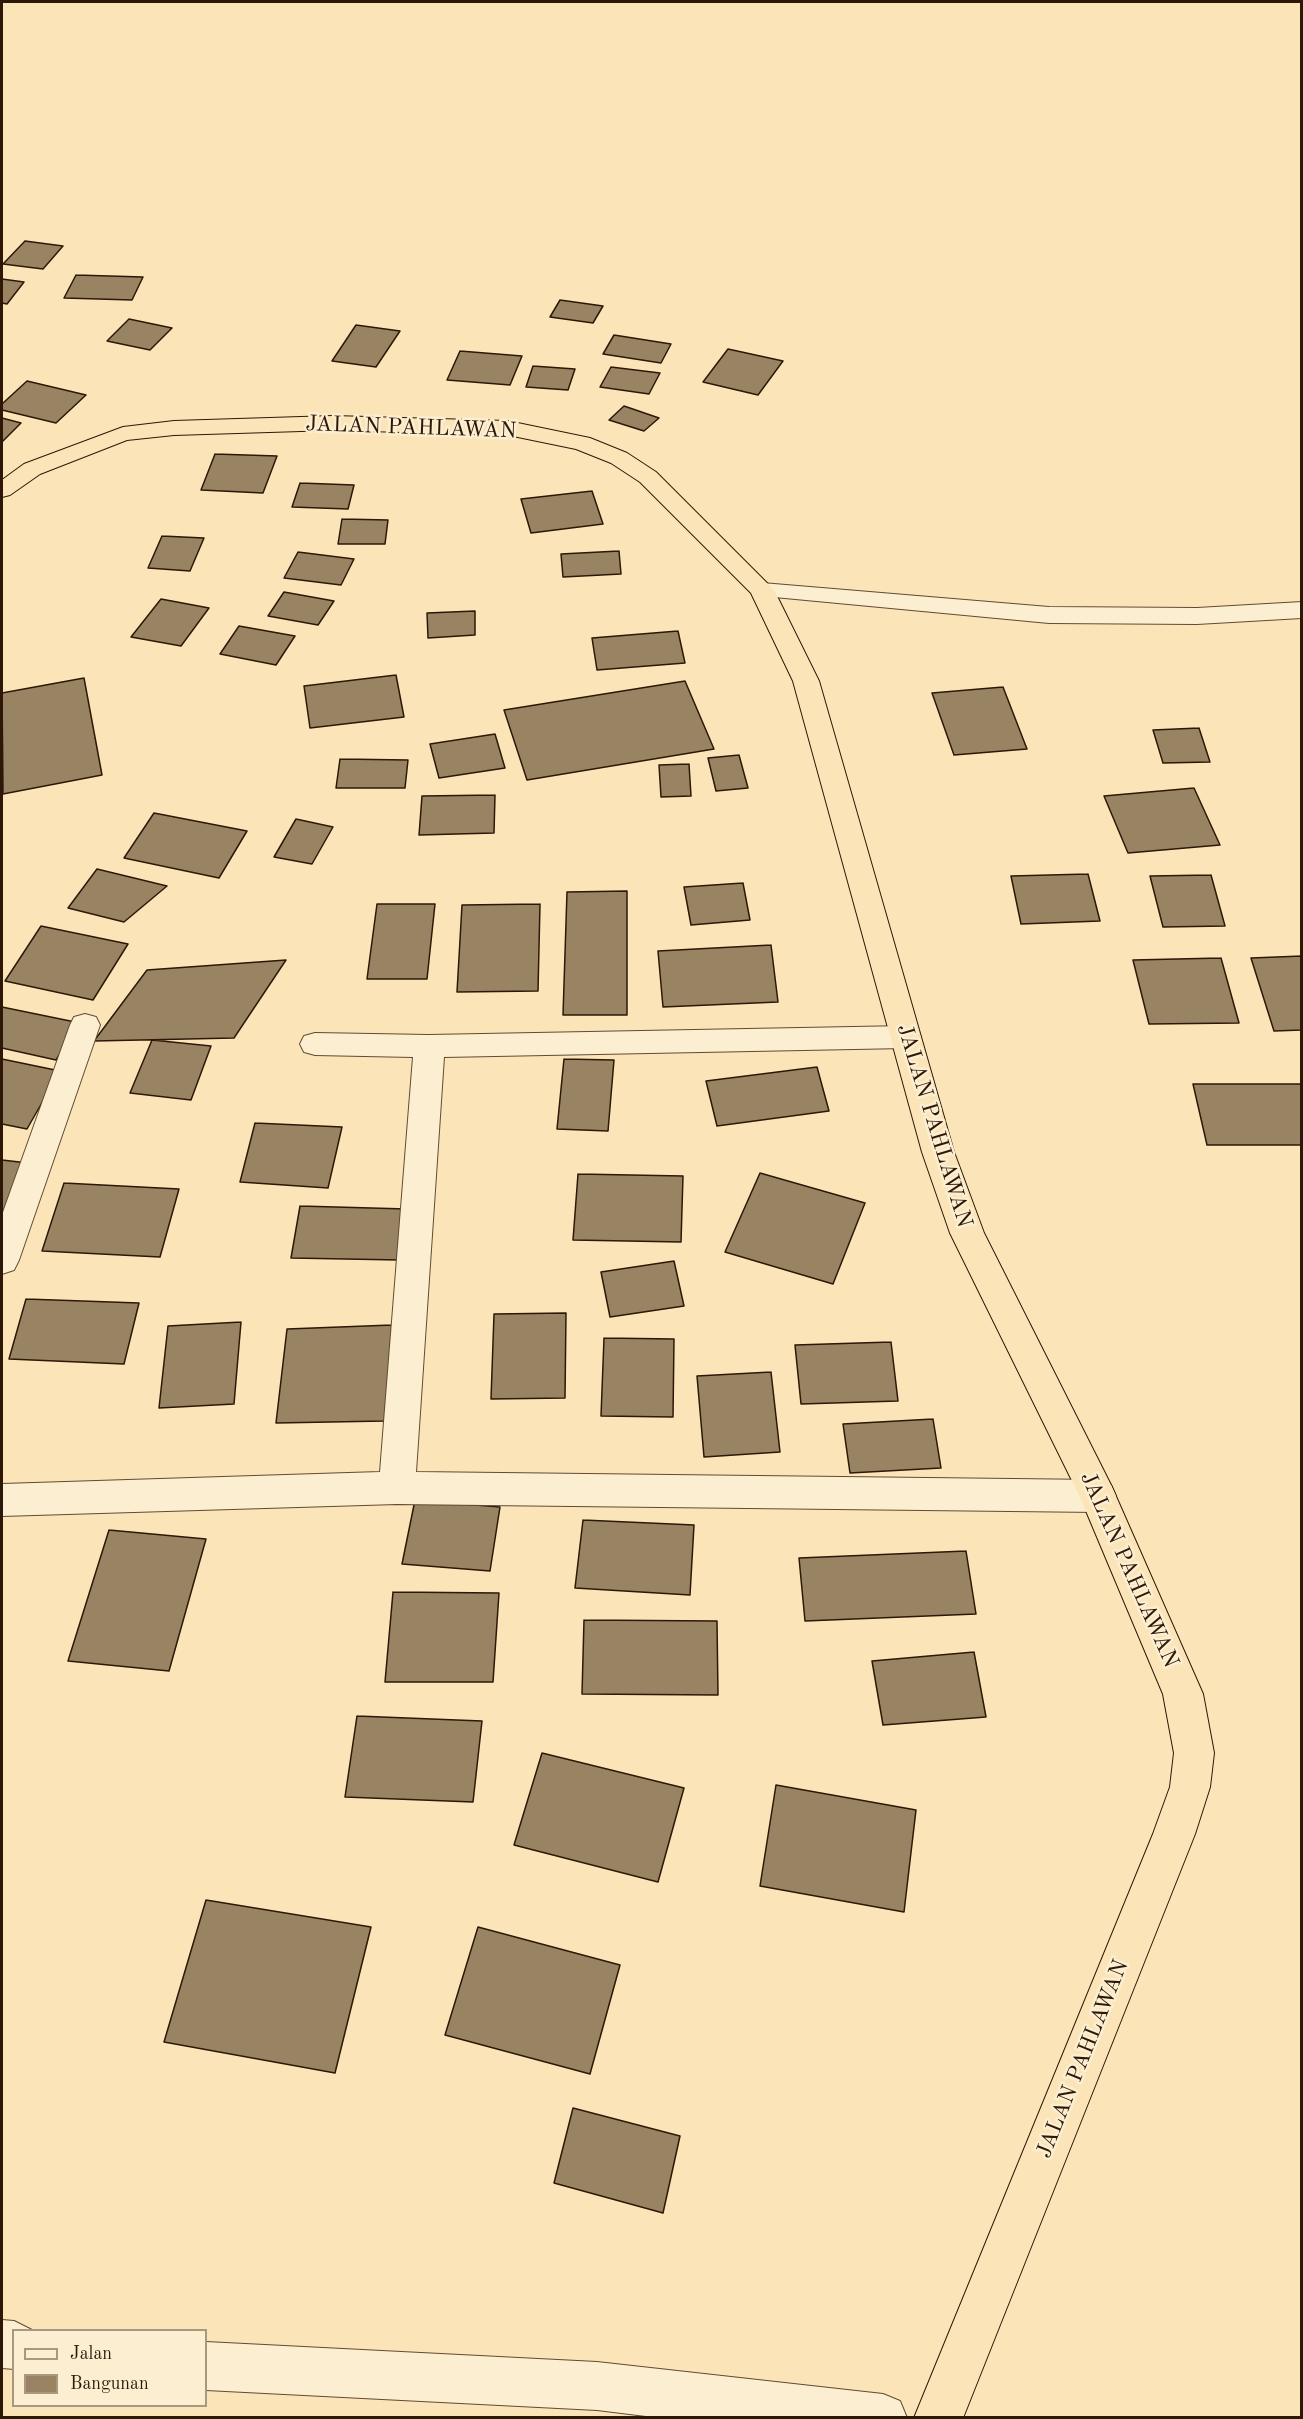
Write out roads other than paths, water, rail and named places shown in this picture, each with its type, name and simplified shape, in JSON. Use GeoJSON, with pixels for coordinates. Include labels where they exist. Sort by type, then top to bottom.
{"type":"FeatureCollection","features":[{"type":"Feature","properties":{"kind":"highway","name":"JALAN PAHLAWAN"},"geometry":{"type":"LineString","coordinates":[[2,490],[32,469],[123,434],[174,428],[333,423],[508,428],[582,443],[619,458],[648,477],[762,590],[806,681],[938,1152],[967,1233],[1098,1496],[1183,1694],[1194,1753],[1190,1787],[1174,1834],[938,2418]]}},
{"type":"Feature","properties":{"kind":"street"},"geometry":{"type":"LineString","coordinates":[[762,590],[1049,615],[1197,616],[1302,610]]}},
{"type":"Feature","properties":{"kind":"street"},"geometry":{"type":"LineString","coordinates":[[2,1260],[85,1025]]}},
{"type":"Feature","properties":{"kind":"street"},"geometry":{"type":"LineString","coordinates":[[315,1044],[429,1046],[906,1037]]}},
{"type":"Feature","properties":{"kind":"street"},"geometry":{"type":"LineString","coordinates":[[397,1488],[429,1046]]}},
{"type":"Feature","properties":{"kind":"street"},"geometry":{"type":"LineString","coordinates":[[2,1500],[397,1488],[1098,1496]]}},
{"type":"Feature","properties":{"kind":"street"},"geometry":{"type":"LineString","coordinates":[[207,2366],[597,2386],[882,2418]]}}]}
